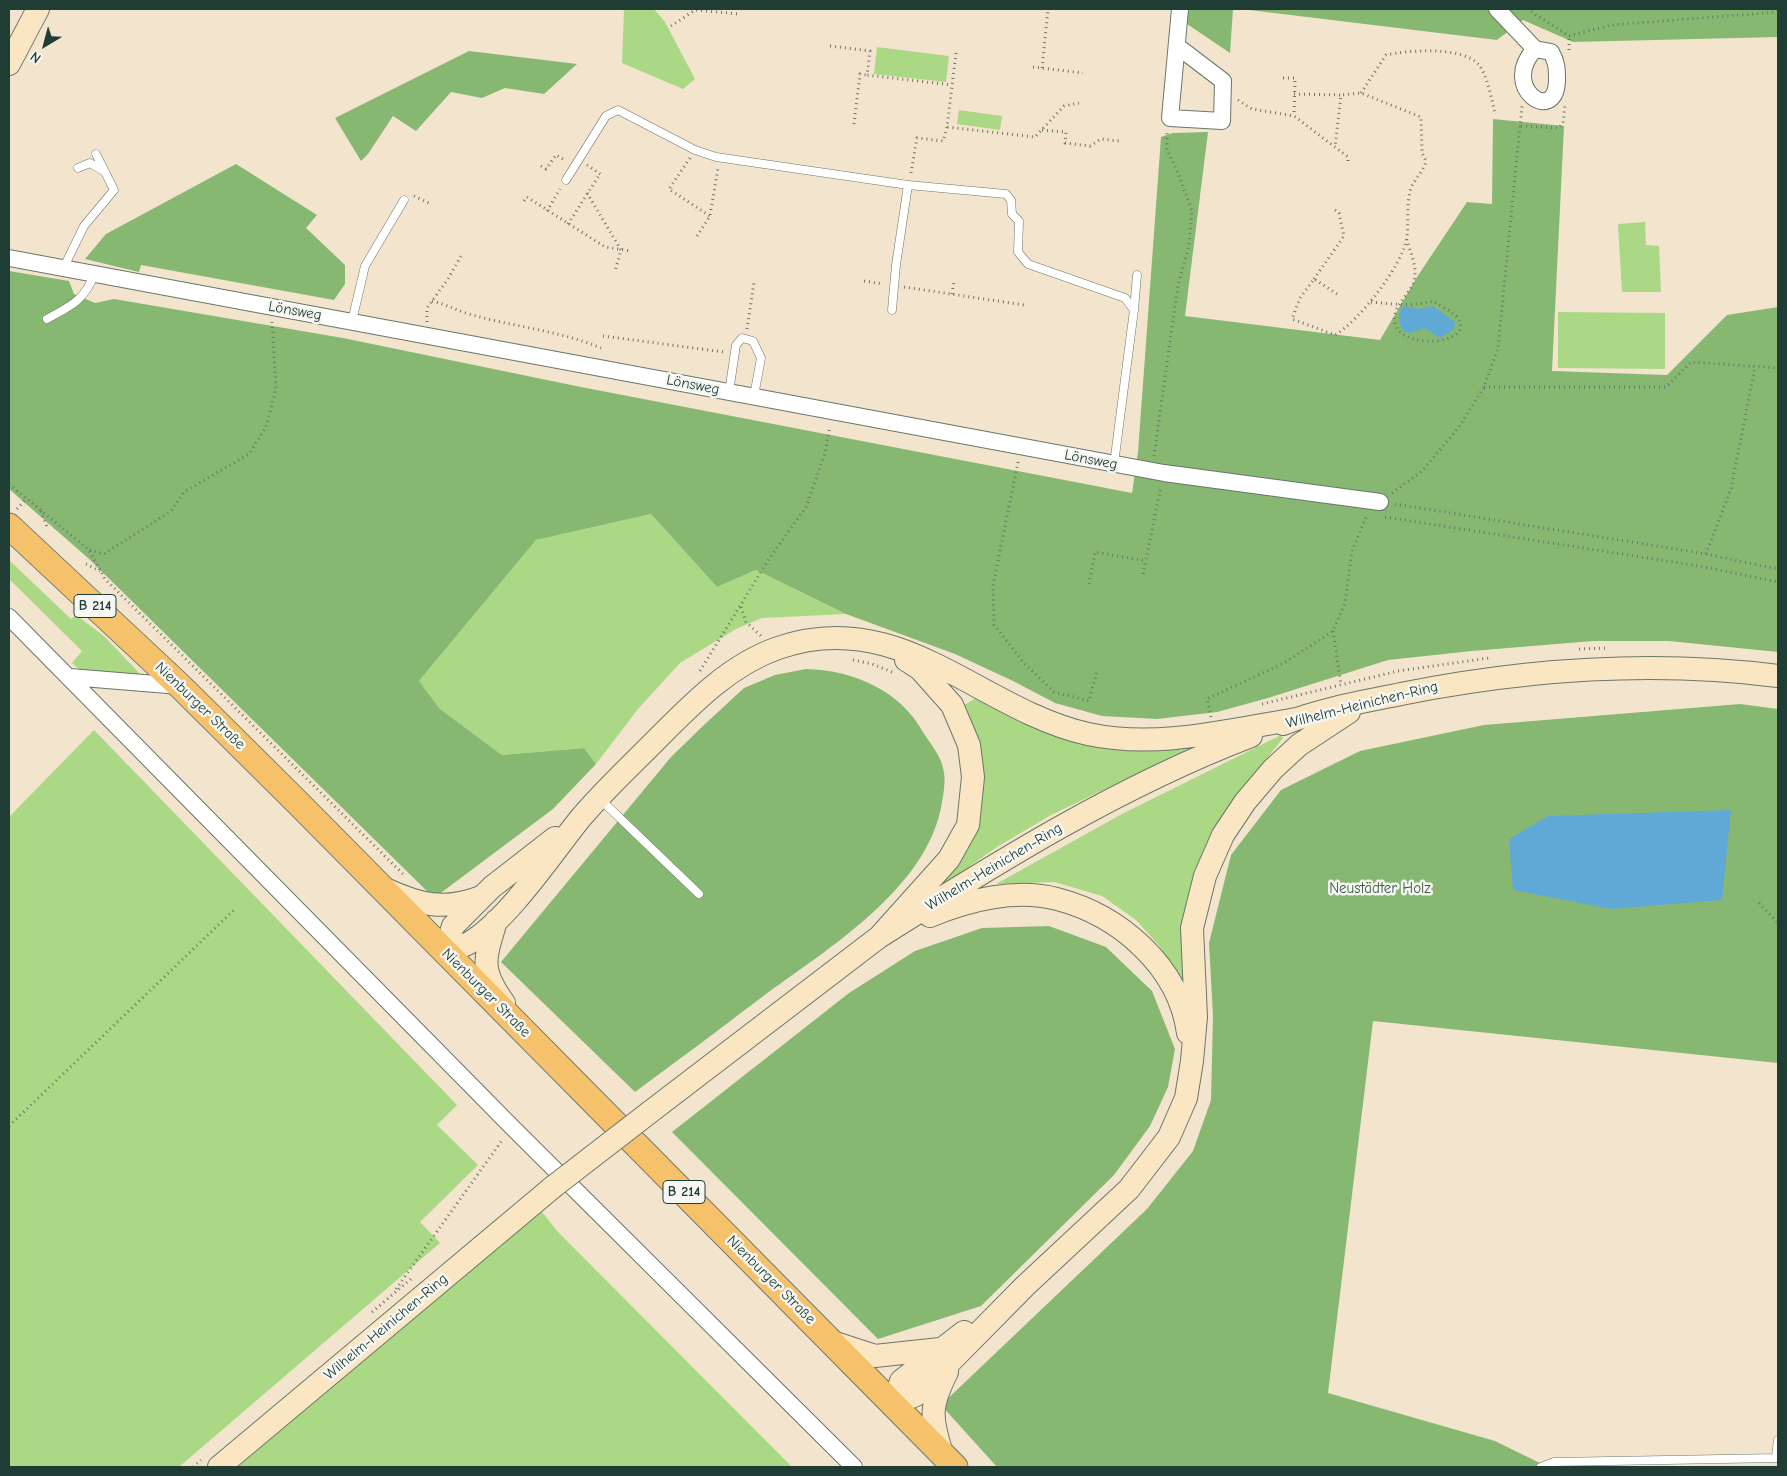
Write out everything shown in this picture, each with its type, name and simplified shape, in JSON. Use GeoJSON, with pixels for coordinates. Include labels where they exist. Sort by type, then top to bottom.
{"type":"FeatureCollection","features":[{"type":"Feature","properties":{"kind":"main road"},"geometry":{"type":"LineString","coordinates":[[9,35],[22,9]]}},
{"type":"Feature","properties":{"kind":"main road"},"geometry":{"type":"LineString","coordinates":[[9,64],[38,9]]}},
{"type":"Feature","properties":{"kind":"main road","name":"Nienburger Straße"},"geometry":{"type":"LineString","coordinates":[[9,526],[180,686],[949,1460]]}},
{"type":"Feature","properties":{"kind":"main road"},"geometry":{"type":"LineString","coordinates":[[446,952],[469,942],[496,920],[580,818],[690,706],[744,665],[775,649],[803,640],[834,637],[857,639],[907,651],[951,670],[1046,720],[1088,734],[1152,741],[1296,719]]}},
{"type":"Feature","properties":{"kind":"main road"},"geometry":{"type":"LineString","coordinates":[[857,639],[900,657],[920,669],[936,685],[952,705],[962,724],[969,745],[973,777],[968,825],[948,860],[879,937]]}},
{"type":"Feature","properties":{"kind":"main road","name":"Wilhelm-Heinichen-Ring"},"geometry":{"type":"LineString","coordinates":[[219,1467],[553,1187],[879,937],[998,862],[1110,799],[1211,751],[1296,719],[1367,701],[1450,684],[1562,670],[1669,667],[1778,676]]}},
{"type":"Feature","properties":{"kind":"main road"},"geometry":{"type":"LineString","coordinates":[[894,1404],[916,1395],[947,1355],[1025,1286],[1129,1189],[1169,1137],[1186,1098],[1192,1061],[1196,1017],[1192,928],[1205,876],[1224,836],[1245,802],[1279,763],[1299,745],[1367,701]]}},
{"type":"Feature","properties":{"kind":"main road"},"geometry":{"type":"LineString","coordinates":[[446,952],[453,926],[482,897],[580,818]]}},
{"type":"Feature","properties":{"kind":"main road"},"geometry":{"type":"LineString","coordinates":[[383,889],[406,899],[436,906],[454,905],[482,897]]}},
{"type":"Feature","properties":{"kind":"main road"},"geometry":{"type":"LineString","coordinates":[[879,937],[944,910],[985,898],[1022,895],[1056,898],[1095,912],[1126,932],[1156,960],[1174,990],[1187,1023],[1192,1061]]}},
{"type":"Feature","properties":{"kind":"main road"},"geometry":{"type":"LineString","coordinates":[[496,920],[485,959],[488,977],[526,1033]]}},
{"type":"Feature","properties":{"kind":"main road"},"geometry":{"type":"LineString","coordinates":[[832,1342],[875,1356],[947,1355]]}},
{"type":"Feature","properties":{"kind":"main road"},"geometry":{"type":"LineString","coordinates":[[947,1355],[934,1398],[933,1424],[949,1460]]}},
{"type":"Feature","properties":{"kind":"street"},"geometry":{"type":"LineString","coordinates":[[1177,46],[1223,81],[1222,122],[1170,118],[1180,9]]}},
{"type":"Feature","properties":{"kind":"street"},"geometry":{"type":"LineString","coordinates":[[1497,9],[1535,50]]}},
{"type":"Feature","properties":{"kind":"street","name":"Lönsweg"},"geometry":{"type":"LineString","coordinates":[[9,258],[1158,472],[1380,502]]}},
{"type":"Feature","properties":{"kind":"street"},"geometry":{"type":"LineString","coordinates":[[9,617],[512,1127],[854,1467]]}},
{"type":"Feature","properties":{"kind":"street"},"geometry":{"type":"LineString","coordinates":[[70,677],[180,686]]}},
{"type":"Feature","properties":{"kind":"lane"},"geometry":{"type":"LineString","coordinates":[[566,180],[606,116],[618,110],[695,150],[720,158],[908,185],[1006,194],[1011,200],[1012,214],[1019,221],[1018,252],[1028,264],[1125,298],[1134,310]]}},
{"type":"Feature","properties":{"kind":"lane"},"geometry":{"type":"LineString","coordinates":[[63,269],[84,226],[114,190],[96,154]]}},
{"type":"Feature","properties":{"kind":"lane"},"geometry":{"type":"LineString","coordinates":[[78,168],[90,163],[105,172]]}},
{"type":"Feature","properties":{"kind":"lane"},"geometry":{"type":"LineString","coordinates":[[892,310],[908,185]]}},
{"type":"Feature","properties":{"kind":"lane"},"geometry":{"type":"LineString","coordinates":[[352,321],[364,266],[404,200]]}},
{"type":"Feature","properties":{"kind":"lane"},"geometry":{"type":"LineString","coordinates":[[47,319],[80,300],[94,275]]}},
{"type":"Feature","properties":{"kind":"lane"},"geometry":{"type":"LineString","coordinates":[[1114,464],[1137,275]]}},
{"type":"Feature","properties":{"kind":"lane"},"geometry":{"type":"LineString","coordinates":[[729,392],[736,345],[742,338],[753,341],[760,358],[754,396]]}},
{"type":"Feature","properties":{"kind":"lane"},"geometry":{"type":"LineString","coordinates":[[599,798],[699,894]]}},
{"type":"Feature","properties":{"kind":"lane"},"geometry":{"type":"LineString","coordinates":[[1541,1467],[1554,1462],[1777,1458],[1778,1440]]}},
{"type":"Feature","properties":{"kind":"path"},"geometry":{"type":"LineString","coordinates":[[1042,68],[1048,9]]}},
{"type":"Feature","properties":{"kind":"path"},"geometry":{"type":"LineString","coordinates":[[1527,9],[1569,36],[1611,25],[1778,12]]}},
{"type":"Feature","properties":{"kind":"path"},"geometry":{"type":"LineString","coordinates":[[671,26],[695,10],[740,14]]}},
{"type":"Feature","properties":{"kind":"path"},"geometry":{"type":"LineString","coordinates":[[830,46],[870,51],[867,75]]}},
{"type":"Feature","properties":{"kind":"path"},"geometry":{"type":"LineString","coordinates":[[1361,93],[1386,55],[1411,50],[1469,56],[1481,66],[1496,113]]}},
{"type":"Feature","properties":{"kind":"path"},"geometry":{"type":"LineString","coordinates":[[903,172],[912,173],[917,138],[944,141],[956,53]]}},
{"type":"Feature","properties":{"kind":"path"},"geometry":{"type":"LineString","coordinates":[[1033,67],[1082,73]]}},
{"type":"Feature","properties":{"kind":"path"},"geometry":{"type":"LineString","coordinates":[[854,124],[860,74],[952,85]]}},
{"type":"Feature","properties":{"kind":"path"},"geometry":{"type":"LineString","coordinates":[[1283,78],[1294,78],[1294,116]]}},
{"type":"Feature","properties":{"kind":"path"},"geometry":{"type":"LineString","coordinates":[[1223,91],[1252,108],[1294,116],[1348,157],[1348,164]]}},
{"type":"Feature","properties":{"kind":"path"},"geometry":{"type":"LineString","coordinates":[[1294,94],[1340,95],[1361,93],[1421,117],[1422,153],[1426,161],[1410,194],[1407,239],[1415,269],[1414,282],[1400,304],[1394,320],[1404,337],[1438,342],[1450,340],[1458,333],[1460,325],[1457,317],[1433,301],[1418,305],[1400,304],[1371,302]]}},
{"type":"Feature","properties":{"kind":"path"},"geometry":{"type":"LineString","coordinates":[[1335,148],[1340,95]]}},
{"type":"Feature","properties":{"kind":"path"},"geometry":{"type":"LineString","coordinates":[[1380,502],[1422,471],[1459,427],[1484,386],[1498,348],[1522,101]]}},
{"type":"Feature","properties":{"kind":"path"},"geometry":{"type":"LineString","coordinates":[[947,127],[1035,137],[1064,106],[1080,103]]}},
{"type":"Feature","properties":{"kind":"path"},"geometry":{"type":"LineString","coordinates":[[1143,574],[1158,472],[1178,285],[1189,245],[1192,211],[1178,172],[1167,150],[1170,118]]}},
{"type":"Feature","properties":{"kind":"path"},"geometry":{"type":"LineString","coordinates":[[1042,130],[1066,132],[1064,143],[1090,146],[1102,139],[1119,142]]}},
{"type":"Feature","properties":{"kind":"path"},"geometry":{"type":"LineString","coordinates":[[695,150],[669,188],[710,216]]}},
{"type":"Feature","properties":{"kind":"path"},"geometry":{"type":"LineString","coordinates":[[541,166],[546,169],[556,155],[602,175],[587,193],[568,224]]}},
{"type":"Feature","properties":{"kind":"path"},"geometry":{"type":"LineString","coordinates":[[697,236],[710,216],[720,158]]}},
{"type":"Feature","properties":{"kind":"path"},"geometry":{"type":"LineString","coordinates":[[547,210],[566,180]]}},
{"type":"Feature","properties":{"kind":"path"},"geometry":{"type":"LineString","coordinates":[[587,193],[620,250],[616,271]]}},
{"type":"Feature","properties":{"kind":"path"},"geometry":{"type":"LineString","coordinates":[[404,200],[415,196],[431,204]]}},
{"type":"Feature","properties":{"kind":"path"},"geometry":{"type":"LineString","coordinates":[[524,202],[527,197],[606,247],[631,251]]}},
{"type":"Feature","properties":{"kind":"path"},"geometry":{"type":"LineString","coordinates":[[1335,210],[1339,214],[1344,236],[1300,298],[1292,319],[1335,335],[1348,327],[1371,302],[1395,265],[1407,239]]}},
{"type":"Feature","properties":{"kind":"path"},"geometry":{"type":"LineString","coordinates":[[424,335],[428,315],[427,308],[448,279],[460,256]]}},
{"type":"Feature","properties":{"kind":"path"},"geometry":{"type":"LineString","coordinates":[[1314,278],[1337,294]]}},
{"type":"Feature","properties":{"kind":"path"},"geometry":{"type":"LineString","coordinates":[[864,281],[1024,305]]}},
{"type":"Feature","properties":{"kind":"path"},"geometry":{"type":"LineString","coordinates":[[952,294],[954,281]]}},
{"type":"Feature","properties":{"kind":"path"},"geometry":{"type":"LineString","coordinates":[[746,340],[754,282]]}},
{"type":"Feature","properties":{"kind":"path"},"geometry":{"type":"LineString","coordinates":[[432,301],[468,314],[566,335],[601,348]]}},
{"type":"Feature","properties":{"kind":"path"},"geometry":{"type":"LineString","coordinates":[[89,550],[104,554],[171,511],[184,492],[249,454],[266,427],[276,389],[271,338],[273,307]]}},
{"type":"Feature","properties":{"kind":"path"},"geometry":{"type":"LineString","coordinates":[[603,336],[735,353]]}},
{"type":"Feature","properties":{"kind":"path"},"geometry":{"type":"LineString","coordinates":[[1484,386],[1666,387],[1691,362],[1778,368]]}},
{"type":"Feature","properties":{"kind":"path"},"geometry":{"type":"LineString","coordinates":[[1706,554],[1731,488],[1755,366]]}},
{"type":"Feature","properties":{"kind":"path"},"geometry":{"type":"LineString","coordinates":[[696,677],[767,562],[806,507],[825,453],[832,411]]}},
{"type":"Feature","properties":{"kind":"path"},"geometry":{"type":"LineString","coordinates":[[1021,446],[993,586],[994,625],[1024,664],[1054,692],[1090,701],[1096,670]]}},
{"type":"Feature","properties":{"kind":"path"},"geometry":{"type":"LineString","coordinates":[[9,484],[89,550],[105,579],[408,878]]}},
{"type":"Feature","properties":{"kind":"path"},"geometry":{"type":"LineString","coordinates":[[1380,502],[1706,554],[1778,569]]}},
{"type":"Feature","properties":{"kind":"path"},"geometry":{"type":"LineString","coordinates":[[41,510],[47,527]]}},
{"type":"Feature","properties":{"kind":"path"},"geometry":{"type":"LineString","coordinates":[[1341,685],[1333,631],[1345,603],[1352,551],[1367,514],[1700,566],[1778,582]]}},
{"type":"Feature","properties":{"kind":"path"},"geometry":{"type":"LineString","coordinates":[[1089,584],[1095,552],[1146,562]]}},
{"type":"Feature","properties":{"kind":"path"},"geometry":{"type":"LineString","coordinates":[[86,564],[101,571]]}},
{"type":"Feature","properties":{"kind":"path"},"geometry":{"type":"LineString","coordinates":[[740,607],[746,622],[763,638]]}},
{"type":"Feature","properties":{"kind":"path"},"geometry":{"type":"LineString","coordinates":[[1211,717],[1207,699],[1284,663],[1333,631]]}},
{"type":"Feature","properties":{"kind":"path"},"geometry":{"type":"LineString","coordinates":[[843,658],[872,664],[897,674]]}},
{"type":"Feature","properties":{"kind":"path"},"geometry":{"type":"LineString","coordinates":[[1259,705],[1398,671]]}},
{"type":"Feature","properties":{"kind":"path"},"geometry":{"type":"LineString","coordinates":[[1202,719],[1221,715]]}},
{"type":"Feature","properties":{"kind":"path"},"geometry":{"type":"LineString","coordinates":[[1759,903],[1778,923]]}},
{"type":"Feature","properties":{"kind":"path"},"geometry":{"type":"LineString","coordinates":[[9,1126],[234,909]]}},
{"type":"Feature","properties":{"kind":"path"},"geometry":{"type":"LineString","coordinates":[[393,1293],[512,1127]]}},
{"type":"Feature","properties":{"kind":"green space"},"geometry":{"type":"Polygon","coordinates":[[[624,9],[654,9],[665,22],[695,79],[683,89],[622,63],[624,9]]]}},
{"type":"Feature","properties":{"kind":"green space"},"geometry":{"type":"Polygon","coordinates":[[[1189,9],[1233,9],[1230,53],[1187,24],[1189,9]]]}},
{"type":"Feature","properties":{"kind":"green space"},"geometry":{"type":"Polygon","coordinates":[[[1241,9],[1778,9],[1778,37],[1573,42],[1523,20],[1497,40],[1241,9]]]}},
{"type":"Feature","properties":{"kind":"green space"},"geometry":{"type":"Polygon","coordinates":[[[877,47],[949,56],[946,82],[874,74],[877,47]]]}},
{"type":"Feature","properties":{"kind":"green space"},"geometry":{"type":"Polygon","coordinates":[[[469,51],[577,64],[544,94],[505,88],[482,98],[451,92],[416,131],[393,116],[368,154],[361,161],[335,118],[469,51]]]}},
{"type":"Feature","properties":{"kind":"green space"},"geometry":{"type":"Polygon","coordinates":[[[959,110],[1002,116],[1000,130],[957,124],[959,110]]]}},
{"type":"Feature","properties":{"kind":"green space"},"geometry":{"type":"Polygon","coordinates":[[[1493,119],[1564,126],[1552,371],[1667,375],[1727,315],[1778,307],[1778,652],[1669,641],[1593,641],[1472,651],[1388,660],[1217,712],[1157,719],[1102,716],[1055,703],[955,654],[846,614],[756,570],[717,587],[651,514],[536,540],[419,681],[440,709],[502,755],[584,748],[596,764],[553,809],[434,898],[88,558],[9,489],[9,271],[69,281],[74,294],[95,303],[114,299],[343,338],[581,387],[1132,493],[1138,452],[1161,137],[1173,133],[1208,132],[1185,316],[1380,340],[1417,277],[1467,202],[1492,204],[1493,119]]]}},
{"type":"Feature","properties":{"kind":"green space"},"geometry":{"type":"Polygon","coordinates":[[[236,164],[317,215],[306,228],[345,265],[345,284],[334,300],[141,265],[139,272],[85,259],[106,234],[236,164]]]}},
{"type":"Feature","properties":{"kind":"green space"},"geometry":{"type":"Polygon","coordinates":[[[1645,222],[1646,245],[1659,246],[1661,292],[1622,292],[1618,224],[1645,222]]]}},
{"type":"Feature","properties":{"kind":"green space"},"geometry":{"type":"Polygon","coordinates":[[[1558,312],[1665,313],[1665,369],[1558,368],[1558,312]]]}},
{"type":"Feature","properties":{"kind":"green space"},"geometry":{"type":"Polygon","coordinates":[[[651,514],[717,587],[756,570],[846,614],[762,618],[736,629],[680,663],[638,709],[596,764],[584,748],[502,755],[440,709],[419,681],[536,540],[651,514]]]}},
{"type":"Feature","properties":{"kind":"green space"},"geometry":{"type":"Polygon","coordinates":[[[9,560],[71,619],[76,615],[104,636],[143,677],[80,670],[72,663],[82,651],[9,579],[9,560]]]}},
{"type":"Feature","properties":{"kind":"green space"},"geometry":{"type":"Polygon","coordinates":[[[806,669],[840,673],[873,685],[888,694],[913,717],[937,754],[944,772],[943,798],[933,833],[918,862],[872,914],[844,937],[635,1092],[501,962],[671,757],[705,724],[744,688],[775,675],[806,669]]]}},
{"type":"Feature","properties":{"kind":"green space"},"geometry":{"type":"Polygon","coordinates":[[[981,695],[1019,715],[1202,743],[1051,815],[997,847],[937,889],[967,849],[961,707],[981,695]]]}},
{"type":"Feature","properties":{"kind":"green space","name":"Neustädter Holz"},"geometry":{"type":"Polygon","coordinates":[[[1740,704],[1778,709],[1778,1063],[1373,1021],[1328,1393],[1495,1441],[1548,1467],[997,1467],[941,1405],[1147,1209],[1193,1151],[1211,1100],[1213,1016],[1209,943],[1231,855],[1281,790],[1360,751],[1484,725],[1740,704]]]}},
{"type":"Feature","properties":{"kind":"green space"},"geometry":{"type":"Polygon","coordinates":[[[94,730],[457,1105],[437,1125],[478,1165],[420,1222],[440,1243],[179,1467],[9,1467],[9,817],[94,730]]]}},
{"type":"Feature","properties":{"kind":"green space"},"geometry":{"type":"Polygon","coordinates":[[[1281,735],[1283,738],[1234,800],[1203,851],[1183,916],[1186,998],[1161,948],[1136,920],[1102,896],[1055,882],[996,884],[1122,814],[1281,735]]]}},
{"type":"Feature","properties":{"kind":"green space"},"geometry":{"type":"Polygon","coordinates":[[[1049,926],[1106,947],[1152,991],[1175,1049],[1168,1087],[1150,1126],[1114,1175],[981,1306],[878,1339],[672,1132],[849,993],[915,951],[982,928],[1049,926]]]}},
{"type":"Feature","properties":{"kind":"green space"},"geometry":{"type":"Polygon","coordinates":[[[538,1207],[558,1232],[792,1467],[238,1467],[538,1207]]]}},
{"type":"Feature","properties":{"kind":"water"},"geometry":{"type":"Polygon","coordinates":[[[1403,306],[1418,309],[1433,306],[1455,322],[1454,329],[1440,338],[1424,328],[1411,333],[1404,332],[1399,319],[1403,306]]]}},
{"type":"Feature","properties":{"kind":"water"},"geometry":{"type":"Polygon","coordinates":[[[1731,810],[1722,900],[1611,909],[1513,890],[1509,839],[1548,816],[1731,810]]]}}]}
